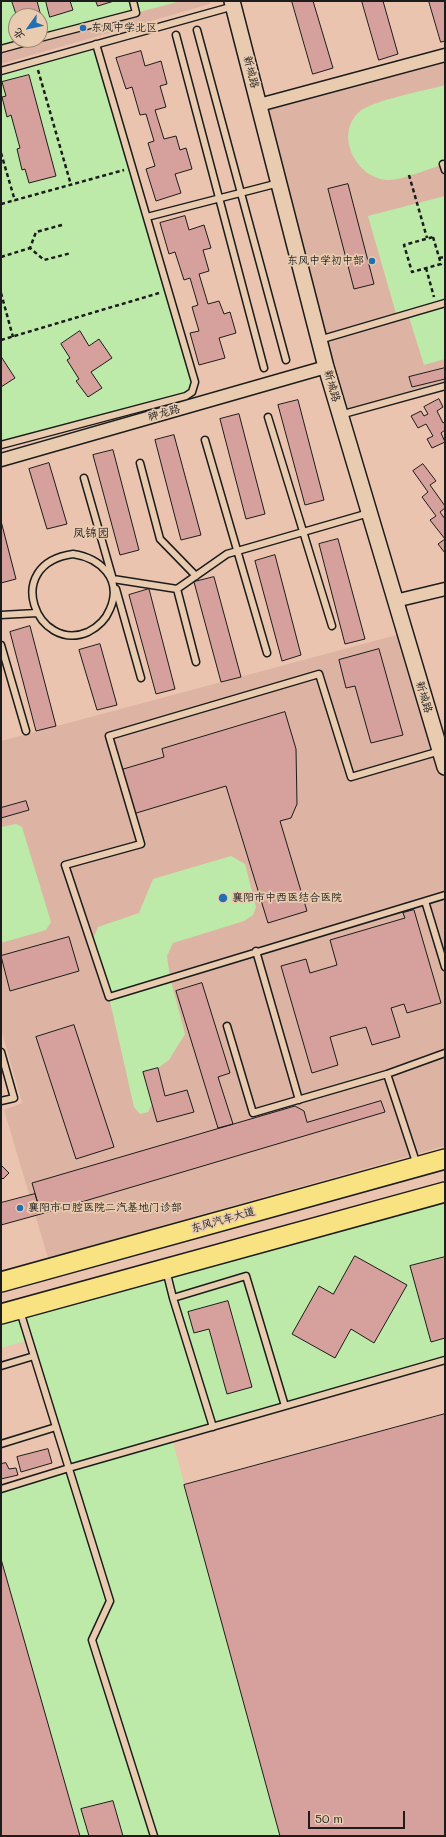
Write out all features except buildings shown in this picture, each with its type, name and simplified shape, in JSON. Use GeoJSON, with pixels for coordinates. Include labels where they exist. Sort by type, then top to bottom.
{"type":"FeatureCollection","features":[{"type":"Feature","properties":{"kind":"main road","name":"东风汽车大道"},"geometry":{"type":"LineString","coordinates":[[1,1282],[444,1158]]}},
{"type":"Feature","properties":{"kind":"main road"},"geometry":{"type":"LineString","coordinates":[[1,1314],[445,1192]]}},
{"type":"Feature","properties":{"kind":"street","name":"新城路"},"geometry":{"type":"LineString","coordinates":[[233,3],[326,367],[445,767]]}},
{"type":"Feature","properties":{"kind":"street"},"geometry":{"type":"LineString","coordinates":[[259,105],[445,55]]}},
{"type":"Feature","properties":{"kind":"street","name":"神龙路"},"geometry":{"type":"LineString","coordinates":[[1,460],[326,367]]}},
{"type":"Feature","properties":{"kind":"street"},"geometry":{"type":"LineString","coordinates":[[395,601],[445,589]]}},
{"type":"Feature","properties":{"kind":"lane"},"geometry":{"type":"LineString","coordinates":[[48,36],[136,13],[133,1]]}},
{"type":"Feature","properties":{"kind":"lane"},"geometry":{"type":"LineString","coordinates":[[1,71],[233,3]]}},
{"type":"Feature","properties":{"kind":"lane"},"geometry":{"type":"LineString","coordinates":[[197,30],[286,360]]}},
{"type":"Feature","properties":{"kind":"lane"},"geometry":{"type":"LineString","coordinates":[[176,35],[264,368]]}},
{"type":"Feature","properties":{"kind":"lane"},"geometry":{"type":"LineString","coordinates":[[1,445],[186,396],[192,392],[195,382],[96,44]]}},
{"type":"Feature","properties":{"kind":"lane"},"geometry":{"type":"LineString","coordinates":[[147,217],[279,183]]}},
{"type":"Feature","properties":{"kind":"lane"},"geometry":{"type":"LineString","coordinates":[[319,340],[445,303]]}},
{"type":"Feature","properties":{"kind":"lane"},"geometry":{"type":"LineString","coordinates":[[340,415],[445,386]]}},
{"type":"Feature","properties":{"kind":"lane"},"geometry":{"type":"LineString","coordinates":[[268,417],[332,626]]}},
{"type":"Feature","properties":{"kind":"lane"},"geometry":{"type":"LineString","coordinates":[[206,440],[267,653]]}},
{"type":"Feature","properties":{"kind":"lane"},"geometry":{"type":"LineString","coordinates":[[140,463],[160,539],[196,576]]}},
{"type":"Feature","properties":{"kind":"lane"},"geometry":{"type":"LineString","coordinates":[[84,478],[141,678]]}},
{"type":"Feature","properties":{"kind":"lane"},"geometry":{"type":"LineString","coordinates":[[113,580],[111,607],[105,619],[95,628],[83,634],[70,635],[56,631],[45,624],[37,613],[33,602],[32,590],[35,579],[41,569],[50,560],[61,555],[73,554],[85,556],[96,561],[113,580],[177,590],[227,554],[369,512]]}},
{"type":"Feature","properties":{"kind":"lane"},"geometry":{"type":"LineString","coordinates":[[177,590],[196,662]]}},
{"type":"Feature","properties":{"kind":"lane"},"geometry":{"type":"LineString","coordinates":[[1,615],[37,613]]}},
{"type":"Feature","properties":{"kind":"lane"},"geometry":{"type":"LineString","coordinates":[[1,645],[26,731]]}},
{"type":"Feature","properties":{"kind":"lane"},"geometry":{"type":"LineString","coordinates":[[440,751],[351,777],[319,674],[109,736],[141,844],[65,865],[109,997],[256,951],[445,895]]}},
{"type":"Feature","properties":{"kind":"lane"},"geometry":{"type":"LineString","coordinates":[[425,901],[445,967]]}},
{"type":"Feature","properties":{"kind":"lane"},"geometry":{"type":"LineString","coordinates":[[256,951],[300,1100]]}},
{"type":"Feature","properties":{"kind":"lane"},"geometry":{"type":"LineString","coordinates":[[227,1026],[253,1113],[387,1074],[445,1054]]}},
{"type":"Feature","properties":{"kind":"lane"},"geometry":{"type":"LineString","coordinates":[[1,1052],[14,1098],[1,1101]]}},
{"type":"Feature","properties":{"kind":"lane"},"geometry":{"type":"LineString","coordinates":[[387,1074],[418,1166]]}},
{"type":"Feature","properties":{"kind":"lane"},"geometry":{"type":"LineString","coordinates":[[166,1269],[173,1298],[213,1427]]}},
{"type":"Feature","properties":{"kind":"lane"},"geometry":{"type":"LineString","coordinates":[[173,1298],[246,1276],[285,1406]]}},
{"type":"Feature","properties":{"kind":"lane"},"geometry":{"type":"LineString","coordinates":[[20,1309],[110,1602],[92,1640],[154,1836]]}},
{"type":"Feature","properties":{"kind":"lane"},"geometry":{"type":"LineString","coordinates":[[1,1366],[34,1356]]}},
{"type":"Feature","properties":{"kind":"lane"},"geometry":{"type":"LineString","coordinates":[[1,1489],[445,1360]]}},
{"type":"Feature","properties":{"kind":"lane"},"geometry":{"type":"LineString","coordinates":[[1,1444],[56,1427]]}},
{"type":"Feature","properties":{"kind":"path"},"geometry":{"type":"LineString","coordinates":[[35,62],[71,185]]}},
{"type":"Feature","properties":{"kind":"path"},"geometry":{"type":"LineString","coordinates":[[1,153],[15,201]]}},
{"type":"Feature","properties":{"kind":"path"},"geometry":{"type":"LineString","coordinates":[[1,204],[132,168]]}},
{"type":"Feature","properties":{"kind":"path"},"geometry":{"type":"LineString","coordinates":[[410,174],[427,238]]}},
{"type":"Feature","properties":{"kind":"path"},"geometry":{"type":"LineString","coordinates":[[30,248],[36,232],[62,225]]}},
{"type":"Feature","properties":{"kind":"path"},"geometry":{"type":"LineString","coordinates":[[433,237],[439,258],[440,264],[412,272],[404,245],[433,237]]}},
{"type":"Feature","properties":{"kind":"path"},"geometry":{"type":"LineString","coordinates":[[30,248],[44,260],[71,253]]}},
{"type":"Feature","properties":{"kind":"path"},"geometry":{"type":"LineString","coordinates":[[1,257],[30,248]]}},
{"type":"Feature","properties":{"kind":"path"},"geometry":{"type":"LineString","coordinates":[[439,258],[445,256]]}},
{"type":"Feature","properties":{"kind":"path"},"geometry":{"type":"LineString","coordinates":[[426,268],[437,305]]}},
{"type":"Feature","properties":{"kind":"path"},"geometry":{"type":"LineString","coordinates":[[1,340],[168,290]]}},
{"type":"Feature","properties":{"kind":"path"},"geometry":{"type":"LineString","coordinates":[[1,293],[13,337]]}},
{"type":"Feature","properties":{"kind":"shaded area","name":"东风中学北区"},"geometry":{"type":"Polygon","coordinates":[[[1,1],[210,1],[210,4],[1,64],[1,1]]]}},
{"type":"Feature","properties":{"kind":"shaded area","name":"东风中学初中部"},"geometry":{"type":"Polygon","coordinates":[[[445,55],[445,386],[340,415],[259,105],[445,55]]]}},
{"type":"Feature","properties":{"kind":"shaded area","name":"襄阳市中西医结合医院"},"geometry":{"type":"Polygon","coordinates":[[[404,633],[445,767],[445,1146],[48,1258],[4,1110],[22,1103],[1,1029],[1,741],[404,633]]]}},
{"type":"Feature","properties":{"kind":"green space"},"geometry":{"type":"Polygon","coordinates":[[[1,1],[181,1],[48,36],[48,8],[8,8],[8,47],[1,49],[1,1]]]}},
{"type":"Feature","properties":{"kind":"green space"},"geometry":{"type":"Polygon","coordinates":[[[96,44],[195,382],[192,392],[1,445],[1,71],[96,44]]]}},
{"type":"Feature","properties":{"kind":"green space"},"geometry":{"type":"Polygon","coordinates":[[[445,85],[445,164],[409,176],[389,180],[378,178],[368,173],[359,165],[353,156],[349,145],[348,134],[351,123],[358,113],[365,108],[386,100],[445,85]]]}},
{"type":"Feature","properties":{"kind":"green space"},"geometry":{"type":"Polygon","coordinates":[[[445,196],[445,359],[424,365],[408,314],[397,317],[368,216],[445,196]]]}},
{"type":"Feature","properties":{"kind":"green space"},"geometry":{"type":"Polygon","coordinates":[[[16,824],[22,827],[51,922],[46,930],[1,943],[1,827],[16,824]]]}},
{"type":"Feature","properties":{"kind":"green space"},"geometry":{"type":"Polygon","coordinates":[[[231,856],[245,864],[256,907],[253,915],[244,921],[173,943],[167,956],[170,977],[185,1034],[169,1060],[158,1068],[152,1104],[148,1112],[140,1114],[134,1107],[109,997],[96,959],[93,939],[98,927],[139,913],[153,879],[231,856]]]}},
{"type":"Feature","properties":{"kind":"green space"},"geometry":{"type":"Polygon","coordinates":[[[445,1192],[445,1360],[172,1439],[280,1836],[80,1836],[1,1559],[1,1489],[69,1468],[29,1340],[1,1348],[1,1314],[445,1192]]]}},
{"type":"Feature","properties":{"kind":"place","name":"东风中学北区"},"geometry":{"type":"Point","coordinates":[83,28]}},
{"type":"Feature","properties":{"kind":"place","name":"东风中学初中部"},"geometry":{"type":"Point","coordinates":[372,261]}},
{"type":"Feature","properties":{"kind":"place","name":"襄阳市中西医结合医院"},"geometry":{"type":"Point","coordinates":[223,898]}},
{"type":"Feature","properties":{"kind":"place","name":"襄阳市口腔医院二汽基地门诊部"},"geometry":{"type":"Point","coordinates":[20,1208]}},
{"type":"Feature","properties":{"kind":"district","name":"凤锦园"},"geometry":{"type":"Point","coordinates":[91,533]}}]}
